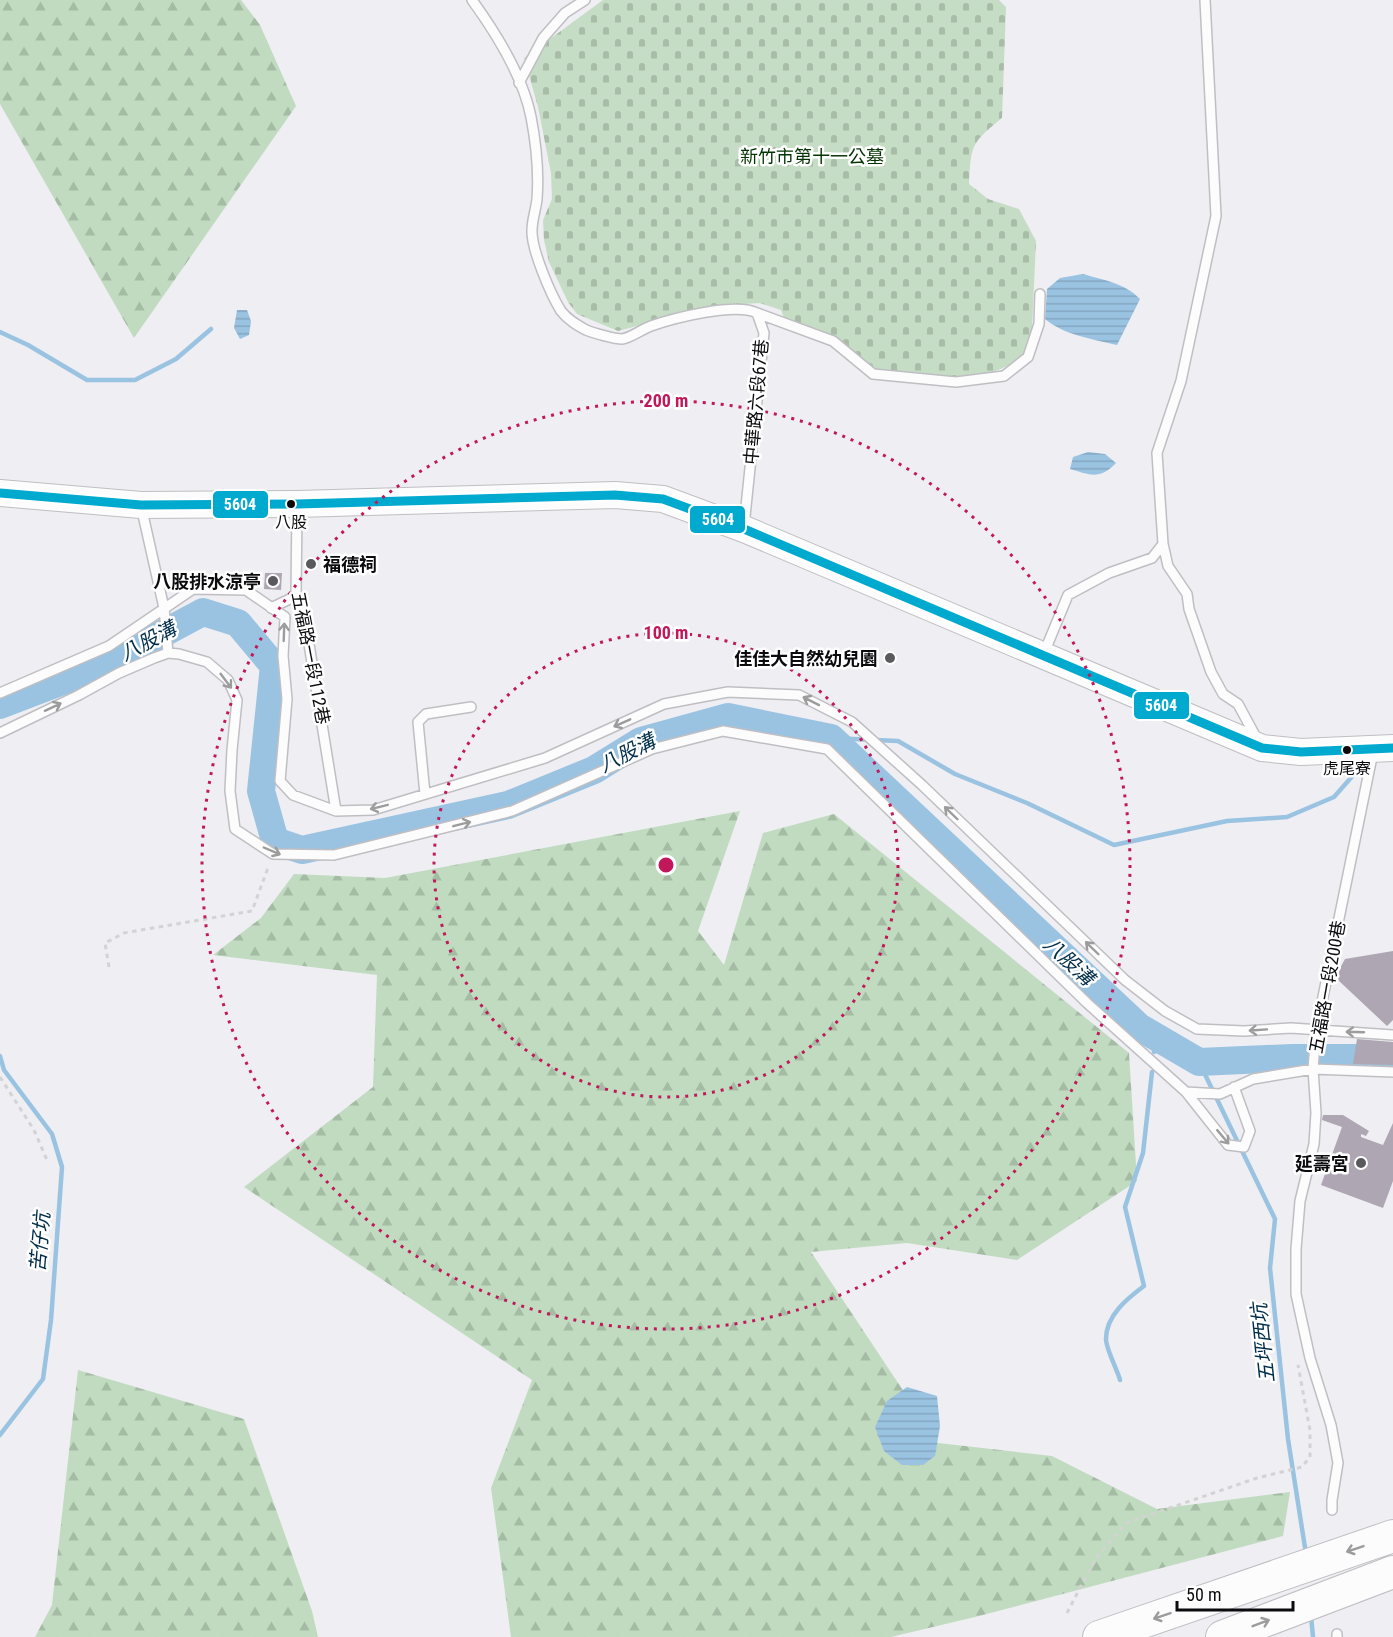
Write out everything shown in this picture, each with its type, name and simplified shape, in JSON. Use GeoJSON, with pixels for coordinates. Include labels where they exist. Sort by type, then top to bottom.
{"type":"FeatureCollection","features":[{"type":"Feature","properties":{"kind":"highway"},"geometry":{"type":"LineString","coordinates":[[1099,1637],[1393,1536]]}},
{"type":"Feature","properties":{"kind":"highway"},"geometry":{"type":"LineString","coordinates":[[1222,1637],[1393,1572]]}},
{"type":"Feature","properties":{"kind":"main road"},"geometry":{"type":"LineString","coordinates":[[0,493],[141,505],[297,504],[615,495],[663,499],[744,529],[1262,748],[1301,752],[1383,748]]}},
{"type":"Feature","properties":{"kind":"lane","name":"中華路六段67巷"},"geometry":{"type":"LineString","coordinates":[[472,0],[493,28],[519,83],[530,116],[537,168],[537,200],[531,231],[534,249],[562,312],[572,323],[590,332],[621,339],[670,320],[738,308],[757,313],[764,333],[744,529]]}},
{"type":"Feature","properties":{"kind":"lane"},"geometry":{"type":"LineString","coordinates":[[519,83],[543,38],[565,13],[585,0]]}},
{"type":"Feature","properties":{"kind":"lane"},"geometry":{"type":"LineString","coordinates":[[1205,0],[1215,216],[1181,381],[1157,453],[1163,544],[1168,566],[1187,594],[1189,609],[1211,672],[1223,694],[1238,704],[1262,748]]}},
{"type":"Feature","properties":{"kind":"lane"},"geometry":{"type":"LineString","coordinates":[[757,313],[833,341],[873,374],[956,382],[1004,376],[1028,357],[1039,324],[1040,294]]}},
{"type":"Feature","properties":{"kind":"lane","name":"五福路一段112巷"},"geometry":{"type":"LineString","coordinates":[[297,504],[297,596],[308,638],[336,811]]}},
{"type":"Feature","properties":{"kind":"lane"},"geometry":{"type":"LineString","coordinates":[[141,505],[164,608],[168,653]]}},
{"type":"Feature","properties":{"kind":"lane"},"geometry":{"type":"LineString","coordinates":[[1043,656],[1068,595],[1109,573],[1152,558],[1163,544]]}},
{"type":"Feature","properties":{"kind":"lane"},"geometry":{"type":"LineString","coordinates":[[0,693],[109,646],[193,589],[246,590],[285,617],[283,656],[287,699],[280,781],[293,795],[336,811],[373,810],[545,758],[664,704],[728,692],[799,695],[852,722],[931,793],[1125,980],[1165,1011],[1197,1029],[1244,1031],[1291,1028],[1393,1035]]}},
{"type":"Feature","properties":{"kind":"lane"},"geometry":{"type":"LineString","coordinates":[[271,608],[297,596]]}},
{"type":"Feature","properties":{"kind":"lane"},"geometry":{"type":"LineString","coordinates":[[0,733],[119,673],[168,653],[207,662],[228,680],[237,700],[231,750],[230,791],[235,829],[273,854],[334,855],[512,811],[652,749],[723,731],[827,749],[1088,1003],[1186,1092],[1228,1145],[1244,1147],[1250,1131],[1234,1087]]}},
{"type":"Feature","properties":{"kind":"lane"},"geometry":{"type":"LineString","coordinates":[[424,794],[418,722],[426,714],[471,707]]}},
{"type":"Feature","properties":{"kind":"lane","name":"五福路一段200巷"},"geometry":{"type":"LineString","coordinates":[[1332,1510],[1338,1462],[1331,1425],[1310,1358],[1296,1294],[1296,1249],[1300,1201],[1314,1144],[1316,1113],[1313,1069],[1317,1031],[1383,748]]}},
{"type":"Feature","properties":{"kind":"lane"},"geometry":{"type":"LineString","coordinates":[[1186,1092],[1220,1094],[1253,1079],[1313,1069],[1393,1072]]}},
{"type":"Feature","properties":{"kind":"path"},"geometry":{"type":"LineString","coordinates":[[109,967],[105,943],[124,933],[252,911],[273,854]]}},
{"type":"Feature","properties":{"kind":"path"},"geometry":{"type":"LineString","coordinates":[[0,1077],[34,1130],[47,1160]]}},
{"type":"Feature","properties":{"kind":"path"},"geometry":{"type":"LineString","coordinates":[[1067,1613],[1095,1559],[1126,1523],[1257,1478],[1302,1467],[1310,1457],[1310,1430],[1297,1358]]}},
{"type":"Feature","properties":{"kind":"green space"},"geometry":{"type":"Polygon","coordinates":[[[0,0],[241,0],[260,25],[296,106],[134,338],[0,104],[0,0]]]}},
{"type":"Feature","properties":{"kind":"green space","name":"新竹市第十一公墓"},"geometry":{"type":"Polygon","coordinates":[[[603,0],[999,0],[1006,7],[1002,118],[984,133],[975,146],[972,153],[969,184],[988,199],[1019,209],[1036,241],[1032,330],[1026,353],[1010,365],[988,374],[917,376],[876,369],[836,339],[784,318],[781,310],[760,303],[712,306],[618,331],[577,314],[568,302],[549,262],[544,240],[543,220],[552,199],[551,173],[538,107],[524,58],[603,0]]]}},
{"type":"Feature","properties":{"kind":"green space"},"geometry":{"type":"Polygon","coordinates":[[[740,811],[698,931],[724,965],[763,833],[834,814],[1129,1053],[1137,1181],[1017,1260],[907,1243],[811,1252],[938,1443],[1052,1456],[1157,1509],[1290,1492],[1283,1536],[891,1637],[511,1637],[491,1488],[532,1380],[244,1187],[373,1087],[377,975],[213,955],[261,918],[294,874],[385,878],[740,811]]]}},
{"type":"Feature","properties":{"kind":"green space"},"geometry":{"type":"Polygon","coordinates":[[[78,1370],[244,1419],[312,1611],[318,1637],[35,1637],[52,1605],[78,1370]]]}},
{"type":"Feature","properties":{"kind":"water"},"geometry":{"type":"Polygon","coordinates":[[[1083,274],[1128,289],[1140,299],[1117,345],[1070,333],[1045,319],[1047,289],[1060,278],[1083,274]]]}},
{"type":"Feature","properties":{"kind":"water"},"geometry":{"type":"Polygon","coordinates":[[[237,310],[247,310],[251,321],[249,335],[240,339],[234,328],[237,310]]]}},
{"type":"Feature","properties":{"kind":"water"},"geometry":{"type":"Polygon","coordinates":[[[1088,452],[1105,454],[1116,463],[1105,472],[1094,475],[1070,469],[1073,457],[1088,452]]]}},
{"type":"Feature","properties":{"kind":"water"},"geometry":{"type":"Polygon","coordinates":[[[907,1387],[937,1396],[940,1426],[935,1456],[923,1465],[902,1465],[884,1451],[875,1427],[887,1401],[907,1387]]]}},
{"type":"Feature","properties":{"kind":"building","name":"八股排水涼亭"},"geometry":{"type":"Polygon","coordinates":[[[265,573],[282,573],[281,590],[264,589],[265,573]]]}},
{"type":"Feature","properties":{"kind":"building"},"geometry":{"type":"Polygon","coordinates":[[[1393,951],[1393,1020],[1387,1026],[1338,980],[1339,970],[1345,959],[1393,951]]]}},
{"type":"Feature","properties":{"kind":"building"},"geometry":{"type":"Polygon","coordinates":[[[1357,1039],[1393,1042],[1393,1065],[1353,1064],[1357,1039]]]}},
{"type":"Feature","properties":{"kind":"building","name":"延壽宮"},"geometry":{"type":"Polygon","coordinates":[[[1323,1115],[1343,1115],[1369,1131],[1366,1136],[1361,1134],[1361,1137],[1383,1145],[1393,1123],[1393,1181],[1383,1208],[1321,1185],[1342,1127],[1322,1120],[1323,1115]]]}},
{"type":"Feature","properties":{"kind":"waterway"},"geometry":{"type":"LineString","coordinates":[[0,332],[28,345],[87,380],[135,380],[176,359],[211,329]]}},
{"type":"Feature","properties":{"kind":"waterway","name":"八股溝"},"geometry":{"type":"LineString","coordinates":[[0,705],[102,666],[203,612],[238,623],[274,666],[261,791],[275,841],[302,850],[508,805],[594,770],[641,741],[728,717],[831,738],[1139,1027],[1199,1062],[1292,1058],[1393,1059]]}},
{"type":"Feature","properties":{"kind":"waterway"},"geometry":{"type":"LineString","coordinates":[[831,738],[898,741],[955,774],[1027,803],[1114,845],[1227,821],[1287,817],[1334,797],[1356,772],[1369,765]]}},
{"type":"Feature","properties":{"kind":"waterway"},"geometry":{"type":"LineString","coordinates":[[1154,1052],[1155,1036]]}},
{"type":"Feature","properties":{"kind":"waterway","name":"苦仔坑"},"geometry":{"type":"LineString","coordinates":[[0,1056],[4,1070],[52,1134],[62,1167],[51,1320],[43,1379],[0,1435]]}},
{"type":"Feature","properties":{"kind":"waterway","name":"五坪西坑"},"geometry":{"type":"LineString","coordinates":[[1199,1062],[1275,1219],[1270,1268],[1288,1439],[1306,1554]]}},
{"type":"Feature","properties":{"kind":"waterway"},"geometry":{"type":"LineString","coordinates":[[1120,1380],[1106,1339],[1110,1322],[1119,1308],[1144,1286],[1125,1207],[1143,1153],[1152,1072]]}},
{"type":"Feature","properties":{"kind":"waterway","name":"五坪西坑"},"geometry":{"type":"LineString","coordinates":[[1311,1616],[1313,1637]]}},
{"type":"Feature","properties":{"kind":"transit line","name":"5604"},"geometry":{"type":"LineString","coordinates":[[0,493],[141,505],[297,504],[615,495],[663,499],[744,529],[1262,748],[1301,752],[1393,748]]}},
{"type":"Feature","properties":{"kind":"place","name":"八股"},"geometry":{"type":"Point","coordinates":[291,504]}},
{"type":"Feature","properties":{"kind":"place","name":"福德祠"},"geometry":{"type":"Point","coordinates":[311,564]}},
{"type":"Feature","properties":{"kind":"place","name":"八股排水涼亭"},"geometry":{"type":"Point","coordinates":[273,581]}},
{"type":"Feature","properties":{"kind":"place","name":"佳佳大自然幼兒園"},"geometry":{"type":"Point","coordinates":[890,658]}},
{"type":"Feature","properties":{"kind":"place","name":"虎尾寮"},"geometry":{"type":"Point","coordinates":[1347,750]}},
{"type":"Feature","properties":{"kind":"place","name":"延壽宮"},"geometry":{"type":"Point","coordinates":[1361,1163]}}]}
